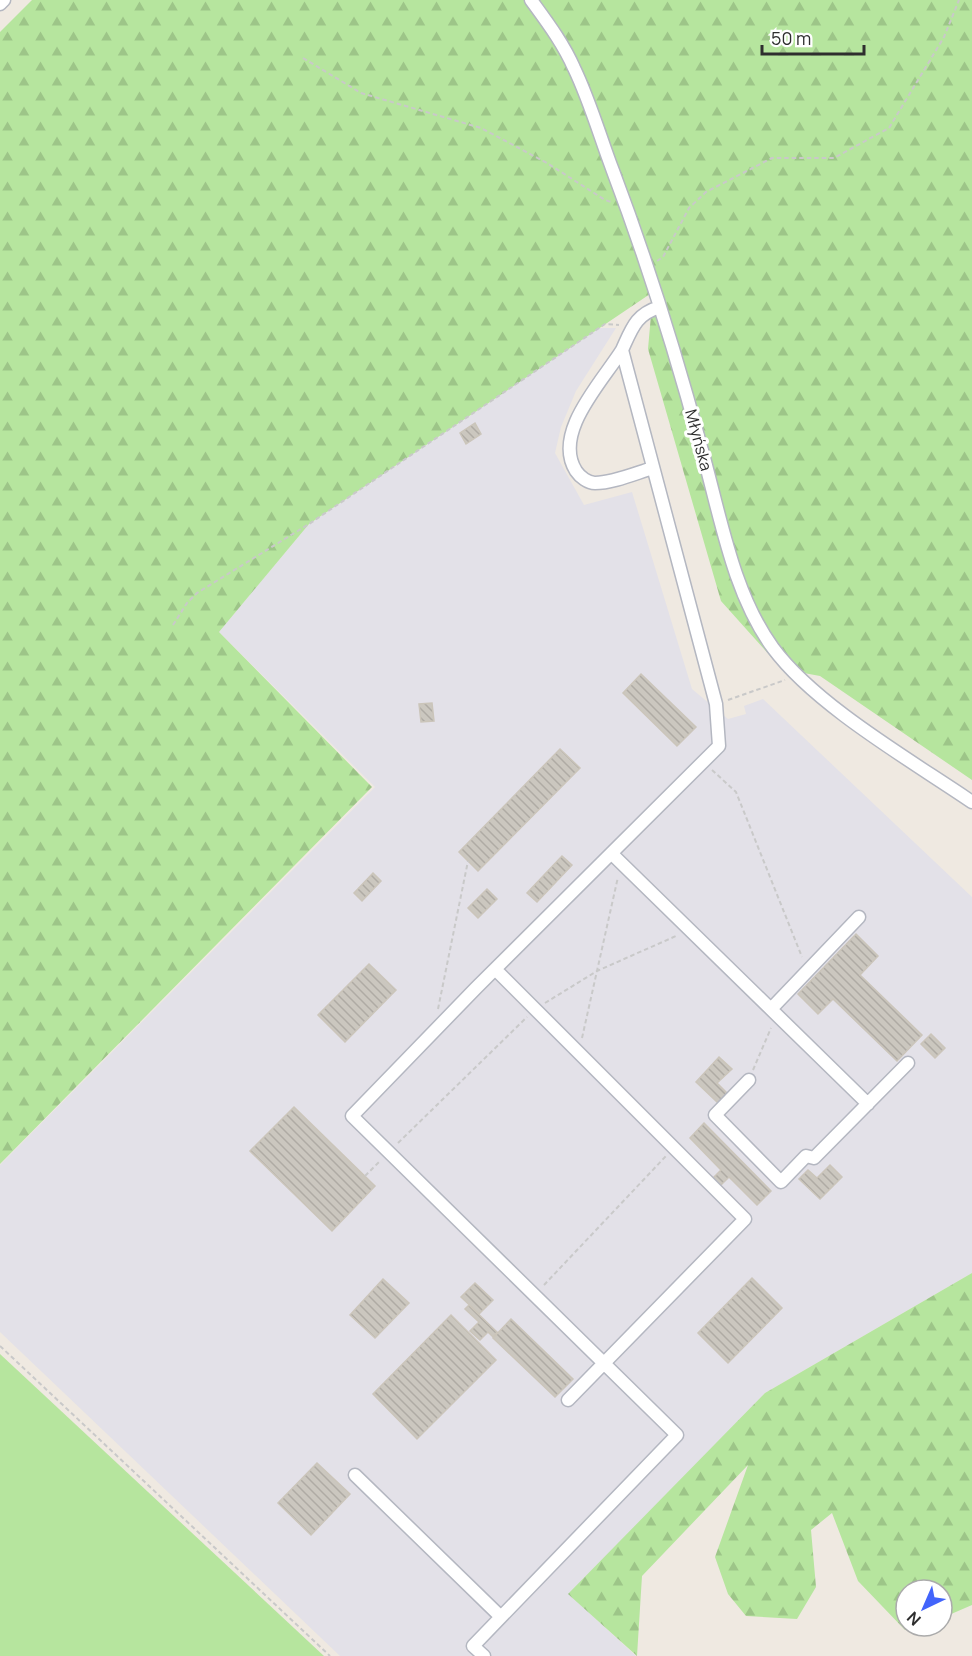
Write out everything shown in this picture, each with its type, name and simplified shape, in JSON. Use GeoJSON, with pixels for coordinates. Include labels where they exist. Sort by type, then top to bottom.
{"type":"FeatureCollection","features":[{"type":"Feature","properties":{"kind":"street"},"geometry":{"type":"LineString","coordinates":[[0,4],[4,0]]}},
{"type":"Feature","properties":{"kind":"street","name":"Młyńska"},"geometry":{"type":"LineString","coordinates":[[531,0],[555,33],[574,68],[626,204],[660,307],[732,557],[751,608],[772,647],[796,674],[852,719],[972,802]]}},
{"type":"Feature","properties":{"kind":"street"},"geometry":{"type":"LineString","coordinates":[[653,468],[594,483],[580,477],[569,460],[569,443],[579,414],[622,350],[631,330],[644,312],[660,307]]}},
{"type":"Feature","properties":{"kind":"street"},"geometry":{"type":"LineString","coordinates":[[483,1656],[473,1646],[677,1435],[352,1116],[495,969],[617,858],[719,746],[716,704],[622,350]]}},
{"type":"Feature","properties":{"kind":"street"},"geometry":{"type":"LineString","coordinates":[[617,858],[868,1104]]}},
{"type":"Feature","properties":{"kind":"street"},"geometry":{"type":"LineString","coordinates":[[774,1012],[808,971],[859,917]]}},
{"type":"Feature","properties":{"kind":"street"},"geometry":{"type":"LineString","coordinates":[[495,969],[745,1219],[568,1400]]}},
{"type":"Feature","properties":{"kind":"street"},"geometry":{"type":"LineString","coordinates":[[749,1080],[715,1115],[781,1182],[806,1156],[814,1158],[908,1063]]}},
{"type":"Feature","properties":{"kind":"street"},"geometry":{"type":"LineString","coordinates":[[355,1475],[501,1617]]}},
{"type":"Feature","properties":{"kind":"path"},"geometry":{"type":"LineString","coordinates":[[648,268],[663,257],[689,208],[706,192],[772,158],[834,158],[889,128],[944,36],[959,0]]}},
{"type":"Feature","properties":{"kind":"path"},"geometry":{"type":"LineString","coordinates":[[303,58],[361,93],[482,128],[547,163],[605,200],[626,204]]}},
{"type":"Feature","properties":{"kind":"path"},"geometry":{"type":"LineString","coordinates":[[174,625],[187,603],[197,592],[309,524],[605,324]]}},
{"type":"Feature","properties":{"kind":"path"},"geometry":{"type":"LineString","coordinates":[[716,704],[776,684],[796,674]]}},
{"type":"Feature","properties":{"kind":"path"},"geometry":{"type":"LineString","coordinates":[[705,763],[736,792],[808,971]]}},
{"type":"Feature","properties":{"kind":"path"},"geometry":{"type":"LineString","coordinates":[[578,1053],[597,971],[617,858]]}},
{"type":"Feature","properties":{"kind":"path"},"geometry":{"type":"LineString","coordinates":[[438,1010],[468,861]]}},
{"type":"Feature","properties":{"kind":"path"},"geometry":{"type":"LineString","coordinates":[[365,1176],[535,1009],[597,971],[690,930]]}},
{"type":"Feature","properties":{"kind":"path"},"geometry":{"type":"LineString","coordinates":[[749,1080],[774,1012]]}},
{"type":"Feature","properties":{"kind":"path"},"geometry":{"type":"LineString","coordinates":[[533,1296],[674,1148]]}},
{"type":"Feature","properties":{"kind":"path"},"geometry":{"type":"LineString","coordinates":[[0,1346],[330,1656]]}},
{"type":"Feature","properties":{"kind":"shaded area"},"geometry":{"type":"Polygon","coordinates":[[[599,328],[616,328],[576,391],[561,427],[555,453],[584,505],[632,492],[692,689],[728,719],[746,714],[744,706],[763,699],[972,897],[972,1273],[765,1393],[569,1594],[636,1656],[340,1656],[0,1332],[0,1165],[375,787],[219,632],[309,524],[599,328]]]}},
{"type":"Feature","properties":{"kind":"green space"},"geometry":{"type":"Polygon","coordinates":[[[32,0],[972,0],[972,780],[820,676],[782,669],[721,601],[648,349],[653,292],[309,524],[219,632],[372,787],[0,1164],[0,32],[32,0]]]}},
{"type":"Feature","properties":{"kind":"green space"},"geometry":{"type":"Polygon","coordinates":[[[972,1273],[972,1605],[954,1613],[954,1578],[894,1578],[894,1619],[858,1581],[832,1513],[811,1530],[816,1587],[797,1619],[746,1616],[728,1594],[715,1557],[748,1465],[642,1576],[637,1656],[568,1594],[765,1393],[972,1273]]]}},
{"type":"Feature","properties":{"kind":"green space"},"geometry":{"type":"Polygon","coordinates":[[[0,1354],[324,1656],[0,1656],[0,1354]]]}},
{"type":"Feature","properties":{"kind":"building"},"geometry":{"type":"Polygon","coordinates":[[[475,423],[481,434],[466,444],[460,433],[475,423]]]}},
{"type":"Feature","properties":{"kind":"building"},"geometry":{"type":"Polygon","coordinates":[[[641,674],[696,727],[677,746],[623,693],[641,674]]]}},
{"type":"Feature","properties":{"kind":"building"},"geometry":{"type":"Polygon","coordinates":[[[432,703],[434,721],[421,722],[419,704],[432,703]]]}},
{"type":"Feature","properties":{"kind":"building"},"geometry":{"type":"Polygon","coordinates":[[[560,749],[580,768],[478,871],[459,852],[560,749]]]}},
{"type":"Feature","properties":{"kind":"building"},"geometry":{"type":"Polygon","coordinates":[[[562,856],[572,865],[537,902],[527,893],[562,856]]]}},
{"type":"Feature","properties":{"kind":"building"},"geometry":{"type":"Polygon","coordinates":[[[373,873],[381,881],[362,901],[354,893],[373,873]]]}},
{"type":"Feature","properties":{"kind":"building"},"geometry":{"type":"Polygon","coordinates":[[[487,889],[497,899],[478,918],[468,908],[487,889]]]}},
{"type":"Feature","properties":{"kind":"building"},"geometry":{"type":"Polygon","coordinates":[[[856,934],[878,956],[860,975],[922,1035],[897,1061],[833,999],[818,1014],[798,994],[856,934]]]}},
{"type":"Feature","properties":{"kind":"building"},"geometry":{"type":"Polygon","coordinates":[[[369,964],[396,990],[345,1042],[318,1015],[369,964]]]}},
{"type":"Feature","properties":{"kind":"building"},"geometry":{"type":"Polygon","coordinates":[[[931,1034],[945,1048],[935,1058],[921,1044],[931,1034]]]}},
{"type":"Feature","properties":{"kind":"building"},"geometry":{"type":"Polygon","coordinates":[[[719,1057],[732,1069],[717,1083],[727,1093],[718,1103],[696,1082],[719,1057]]]}},
{"type":"Feature","properties":{"kind":"building"},"geometry":{"type":"Polygon","coordinates":[[[294,1107],[375,1186],[332,1231],[250,1151],[294,1107]]]}},
{"type":"Feature","properties":{"kind":"building"},"geometry":{"type":"Polygon","coordinates":[[[704,1123],[771,1191],[757,1205],[729,1177],[717,1189],[710,1181],[721,1170],[690,1138],[704,1123]]]}},
{"type":"Feature","properties":{"kind":"building"},"geometry":{"type":"Polygon","coordinates":[[[830,1165],[842,1177],[820,1199],[799,1179],[808,1170],[817,1178],[830,1165]]]}},
{"type":"Feature","properties":{"kind":"building"},"geometry":{"type":"Polygon","coordinates":[[[752,1278],[782,1308],[728,1363],[698,1333],[752,1278]]]}},
{"type":"Feature","properties":{"kind":"building"},"geometry":{"type":"Polygon","coordinates":[[[383,1279],[409,1303],[375,1338],[350,1315],[383,1279]]]}},
{"type":"Feature","properties":{"kind":"building"},"geometry":{"type":"Polygon","coordinates":[[[475,1283],[493,1300],[479,1314],[461,1297],[475,1283]]]}},
{"type":"Feature","properties":{"kind":"building"},"geometry":{"type":"Polygon","coordinates":[[[469,1305],[497,1332],[493,1337],[488,1332],[480,1340],[470,1331],[479,1322],[465,1309],[469,1305]]]}},
{"type":"Feature","properties":{"kind":"building"},"geometry":{"type":"Polygon","coordinates":[[[451,1315],[496,1360],[417,1439],[373,1394],[451,1315]]]}},
{"type":"Feature","properties":{"kind":"building"},"geometry":{"type":"Polygon","coordinates":[[[511,1319],[573,1379],[555,1397],[493,1338],[511,1319]]]}},
{"type":"Feature","properties":{"kind":"building"},"geometry":{"type":"Polygon","coordinates":[[[317,1463],[350,1494],[311,1535],[278,1503],[317,1463]]]}}]}
